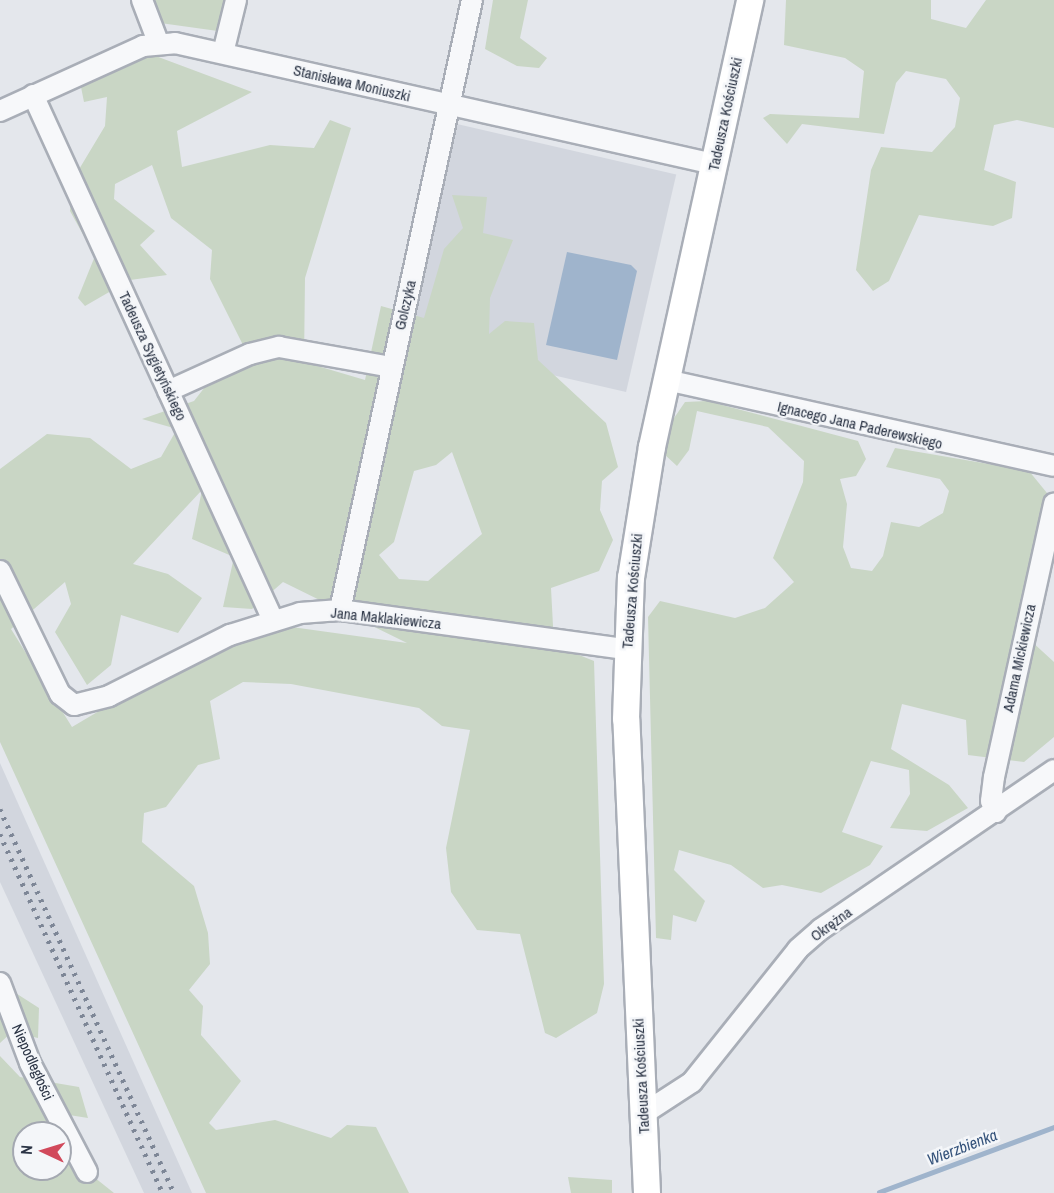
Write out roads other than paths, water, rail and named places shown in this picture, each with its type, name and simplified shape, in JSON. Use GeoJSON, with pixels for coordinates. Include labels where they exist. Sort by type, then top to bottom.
{"type":"FeatureCollection","features":[{"type":"Feature","properties":{"kind":"main road","name":"Tadeusza Kościuszki"},"geometry":{"type":"LineString","coordinates":[[647,1193],[626,649],[639,513],[750,0]]}},
{"type":"Feature","properties":{"kind":"street"},"geometry":{"type":"LineString","coordinates":[[0,111],[158,42],[142,0]]}},
{"type":"Feature","properties":{"kind":"street"},"geometry":{"type":"LineString","coordinates":[[223,53],[236,0]]}},
{"type":"Feature","properties":{"kind":"street","name":"Golczyka"},"geometry":{"type":"LineString","coordinates":[[340,610],[472,0]]}},
{"type":"Feature","properties":{"kind":"street","name":"Stanisława Moniuszki"},"geometry":{"type":"LineString","coordinates":[[158,42],[223,53],[714,164]]}},
{"type":"Feature","properties":{"kind":"street","name":"Tadeusza Sygietyńskiego"},"geometry":{"type":"LineString","coordinates":[[33,95],[272,618]]}},
{"type":"Feature","properties":{"kind":"street"},"geometry":{"type":"LineString","coordinates":[[168,391],[250,354],[279,347],[391,368]]}},
{"type":"Feature","properties":{"kind":"street","name":"Ignacego Jana Paderewskiego"},"geometry":{"type":"LineString","coordinates":[[666,380],[1054,466]]}},
{"type":"Feature","properties":{"kind":"street","name":"Adama Mickiewicza"},"geometry":{"type":"LineString","coordinates":[[996,812],[991,801],[994,777],[1054,504]]}},
{"type":"Feature","properties":{"kind":"street","name":"Jana Maklakiewicza"},"geometry":{"type":"LineString","coordinates":[[0,571],[60,694],[74,705],[91,703],[272,618],[340,610],[626,649]]}},
{"type":"Feature","properties":{"kind":"street","name":"Okrężna"},"geometry":{"type":"LineString","coordinates":[[643,1114],[692,1082],[798,949],[821,929],[996,812],[1054,770]]}},
{"type":"Feature","properties":{"kind":"street","name":"Niepodległości"},"geometry":{"type":"LineString","coordinates":[[0,983],[30,1063],[87,1172]]}},
{"type":"Feature","properties":{"kind":"water"},"geometry":{"type":"Polygon","coordinates":[[[567,252],[631,265],[637,271],[617,360],[546,345],[567,252]]]}},
{"type":"Feature","properties":{"kind":"waterway","name":"Wierzbienka"},"geometry":{"type":"LineString","coordinates":[[879,1192],[1054,1127]]}},
{"type":"Feature","properties":{"kind":"railway"},"geometry":{"type":"LineString","coordinates":[[0,809],[174,1193]]}},
{"type":"Feature","properties":{"kind":"railway"},"geometry":{"type":"LineString","coordinates":[[0,834],[163,1193]]}}]}
